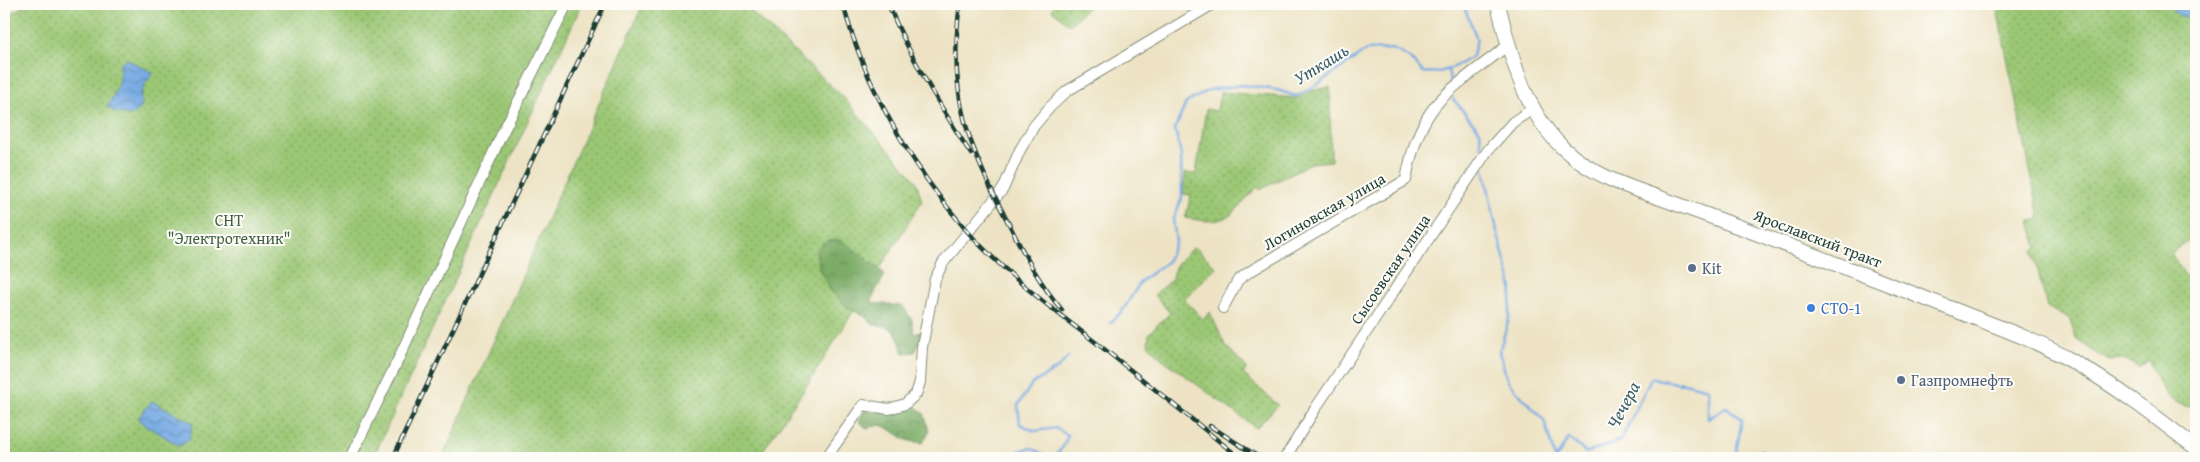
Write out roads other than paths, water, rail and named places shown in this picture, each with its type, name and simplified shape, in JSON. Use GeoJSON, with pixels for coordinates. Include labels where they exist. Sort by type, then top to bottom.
{"type":"FeatureCollection","features":[{"type":"Feature","properties":{"kind":"street"},"geometry":{"type":"LineString","coordinates":[[350,458],[397,362],[501,136],[568,4]]}},
{"type":"Feature","properties":{"kind":"street"},"geometry":{"type":"LineString","coordinates":[[826,458],[863,405],[889,409],[905,404],[916,394],[920,382],[922,347],[935,279],[942,264],[1003,189],[1020,150],[1034,126],[1050,107],[1067,92],[1213,4]]}},
{"type":"Feature","properties":{"kind":"street","name":"Ярославский тракт"},"geometry":{"type":"LineString","coordinates":[[1498,4],[1508,45],[1520,81],[1534,108],[1552,137],[1563,148],[1596,172],[1619,183],[1747,230],[2025,338],[2071,360],[2106,382],[2148,410],[2196,448]]}},
{"type":"Feature","properties":{"kind":"street","name":"Логиновская улица"},"geometry":{"type":"LineString","coordinates":[[1223,308],[1238,280],[1248,272],[1406,180],[1411,153],[1429,114],[1441,99],[1508,45]]}},
{"type":"Feature","properties":{"kind":"street","name":"Сысоевская улица"},"geometry":{"type":"LineString","coordinates":[[1285,458],[1322,398],[1488,150],[1513,122],[1534,108]]}},
{"type":"Feature","properties":{"kind":"water"},"geometry":{"type":"Polygon","coordinates":[[[2173,4],[2196,4],[2196,14],[2190,19],[2181,17],[2173,11],[2173,4]]]}},
{"type":"Feature","properties":{"kind":"water"},"geometry":{"type":"Polygon","coordinates":[[[127,59],[153,73],[141,93],[142,107],[133,115],[117,113],[107,107],[117,86],[120,75],[120,63],[127,59]]]}},
{"type":"Feature","properties":{"kind":"water"},"geometry":{"type":"Polygon","coordinates":[[[152,401],[193,423],[189,440],[180,446],[142,423],[139,417],[152,401]]]}},
{"type":"Feature","properties":{"kind":"waterway","name":"Уткашь"},"geometry":{"type":"LineString","coordinates":[[1110,323],[1123,310],[1141,281],[1167,262],[1176,241],[1173,220],[1182,198],[1181,155],[1175,129],[1186,103],[1209,90],[1243,85],[1277,90],[1296,96],[1312,88],[1367,50],[1393,49],[1411,59],[1423,72],[1430,73],[1449,69],[1473,56],[1477,39],[1463,4]]}},
{"type":"Feature","properties":{"kind":"waterway","name":"Чечера"},"geometry":{"type":"LineString","coordinates":[[1448,69],[1450,82]]}},
{"type":"Feature","properties":{"kind":"waterway","name":"Чечера"},"geometry":{"type":"LineString","coordinates":[[1453,99],[1480,131],[1481,146]]}},
{"type":"Feature","properties":{"kind":"waterway","name":"Чечера"},"geometry":{"type":"LineString","coordinates":[[1484,169],[1497,231],[1512,288],[1509,319],[1499,352],[1508,382],[1544,420],[1555,458]]}},
{"type":"Feature","properties":{"kind":"waterway","name":"Уткашь"},"geometry":{"type":"LineString","coordinates":[[1053,458],[1063,447],[1068,435],[1055,428],[1035,431],[1020,424],[1018,405],[1032,384],[1058,368],[1068,357]]}},
{"type":"Feature","properties":{"kind":"waterway","name":"Чечера"},"geometry":{"type":"LineString","coordinates":[[1556,458],[1569,438],[1586,453],[1621,440],[1651,378],[1681,384],[1680,382],[1708,389],[1708,419],[1726,407],[1742,419],[1735,458]]}},
{"type":"Feature","properties":{"kind":"waterway","name":"Уткашь"},"geometry":{"type":"LineString","coordinates":[[1019,458],[1019,451],[1031,448],[1051,458]]}},
{"type":"Feature","properties":{"kind":"waterway","name":"Чечера"},"geometry":{"type":"LineString","coordinates":[[1738,458],[1762,450],[1761,458]]}},
{"type":"Feature","properties":{"kind":"railway"},"geometry":{"type":"LineString","coordinates":[[393,458],[605,4]]}},
{"type":"Feature","properties":{"kind":"railway"},"geometry":{"type":"LineString","coordinates":[[843,4],[852,35],[864,65],[892,124],[927,180],[967,231],[998,263],[1033,293],[1240,458]]}},
{"type":"Feature","properties":{"kind":"railway"},"geometry":{"type":"LineString","coordinates":[[888,4],[926,81],[971,154]]}},
{"type":"Feature","properties":{"kind":"railway"},"geometry":{"type":"LineString","coordinates":[[960,4],[956,66],[964,120],[972,145],[995,197],[1021,248],[1040,280],[1062,310]]}},
{"type":"Feature","properties":{"kind":"railway"},"geometry":{"type":"LineString","coordinates":[[1210,426],[1260,458]]}},
{"type":"Feature","properties":{"kind":"place","name":"Kit"},"geometry":{"type":"Point","coordinates":[1692,268]}},
{"type":"Feature","properties":{"kind":"place","name":"СТО-1"},"geometry":{"type":"Point","coordinates":[1811,308]}},
{"type":"Feature","properties":{"kind":"place","name":"Газпромнефть"},"geometry":{"type":"Point","coordinates":[1901,380]}},
{"type":"Feature","properties":{"kind":"park label","name":"СНТ \"Электротехник\""},"geometry":{"type":"Point","coordinates":[229,229]}}]}
